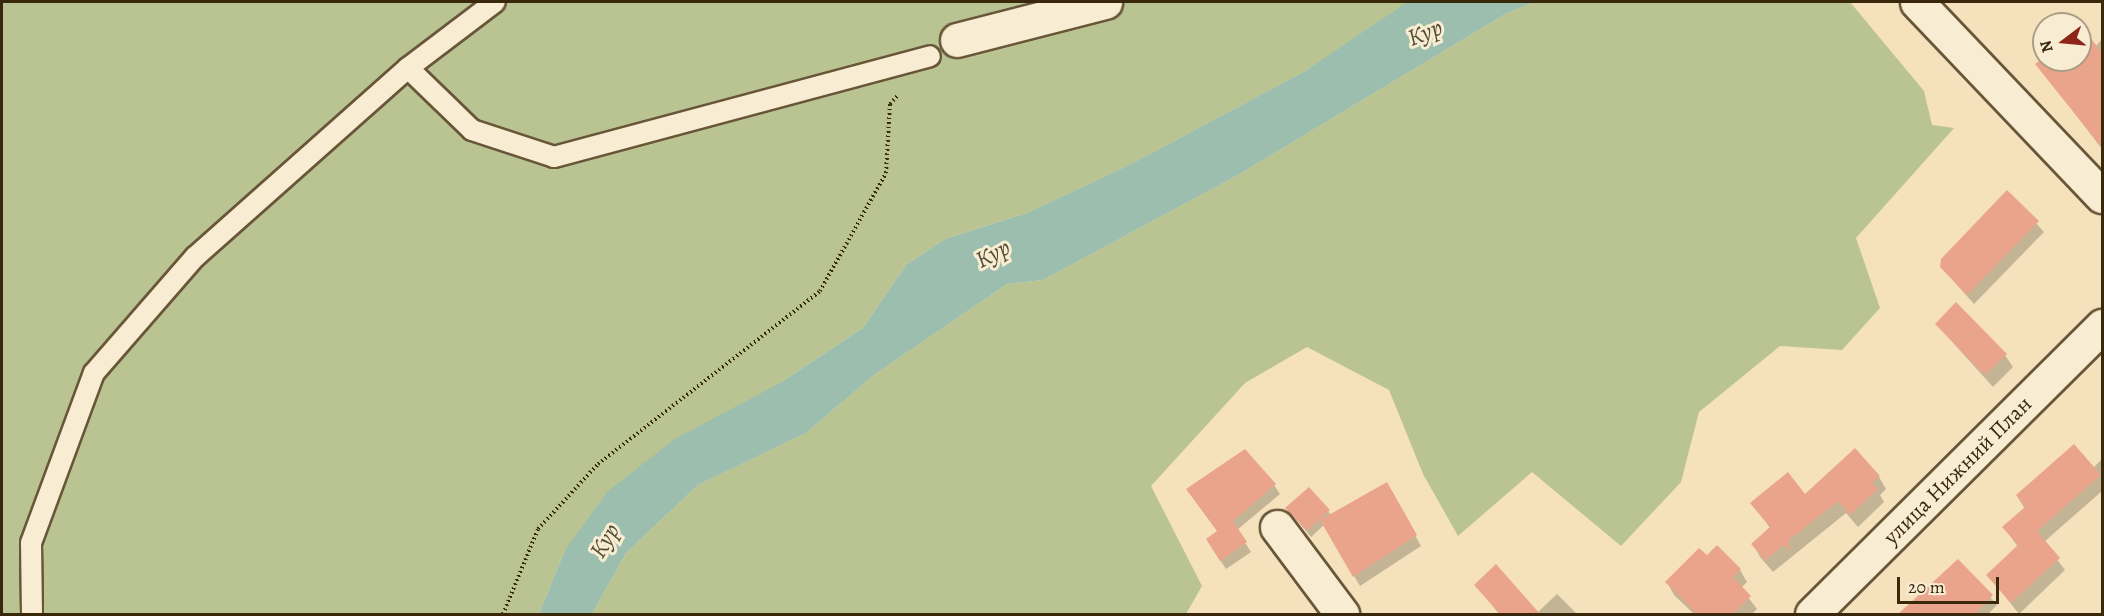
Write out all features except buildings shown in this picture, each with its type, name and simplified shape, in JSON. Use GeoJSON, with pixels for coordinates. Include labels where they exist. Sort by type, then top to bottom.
{"type":"FeatureCollection","features":[{"type":"Feature","properties":{"kind":"street"},"geometry":{"type":"LineString","coordinates":[[943,48],[1105,2]]}},
{"type":"Feature","properties":{"kind":"street"},"geometry":{"type":"LineString","coordinates":[[1917,2],[2103,196]]}},
{"type":"Feature","properties":{"kind":"street","name":"улица Нижний План"},"geometry":{"type":"LineString","coordinates":[[1812,615],[2103,326]]}},
{"type":"Feature","properties":{"kind":"street"},"geometry":{"type":"LineString","coordinates":[[1277,527],[1342,615]]}},
{"type":"Feature","properties":{"kind":"lane"},"geometry":{"type":"LineString","coordinates":[[32,615],[32,543],[94,373],[195,256],[408,68],[495,2]]}},
{"type":"Feature","properties":{"kind":"lane"},"geometry":{"type":"LineString","coordinates":[[408,68],[472,130],[554,157],[943,48]]}},
{"type":"Feature","properties":{"kind":"path"},"geometry":{"type":"LineString","coordinates":[[503,615],[538,529],[598,464],[820,291],[886,173],[890,104],[943,48]]}},
{"type":"Feature","properties":{"kind":"green space"},"geometry":{"type":"Polygon","coordinates":[[[2,2],[1072,2],[1078,15],[1129,2],[1413,2],[1305,71],[1131,164],[1027,213],[945,239],[906,265],[863,328],[780,383],[565,550],[539,614],[2,614],[2,2]]]}},
{"type":"Feature","properties":{"kind":"green space"},"geometry":{"type":"Polygon","coordinates":[[[1535,2],[1850,2],[1924,91],[1932,125],[1954,128],[1856,238],[1880,308],[1842,350],[1780,346],[1699,412],[1681,482],[1621,546],[1532,472],[1458,536],[1423,474],[1389,390],[1307,347],[1245,383],[1151,486],[1202,586],[1186,614],[592,614],[626,553],[698,485],[806,433],[874,375],[1007,284],[1043,280],[1238,175],[1507,13],[1535,2]]]}},
{"type":"Feature","properties":{"kind":"water","name":"Кур"},"geometry":{"type":"Polygon","coordinates":[[[1535,2],[1507,13],[1238,175],[1043,280],[1007,284],[874,375],[806,433],[698,485],[626,553],[592,614],[539,614],[565,550],[608,491],[675,439],[780,383],[863,328],[906,265],[945,239],[1027,213],[1131,164],[1305,71],[1406,3],[1535,2]]]}}]}
